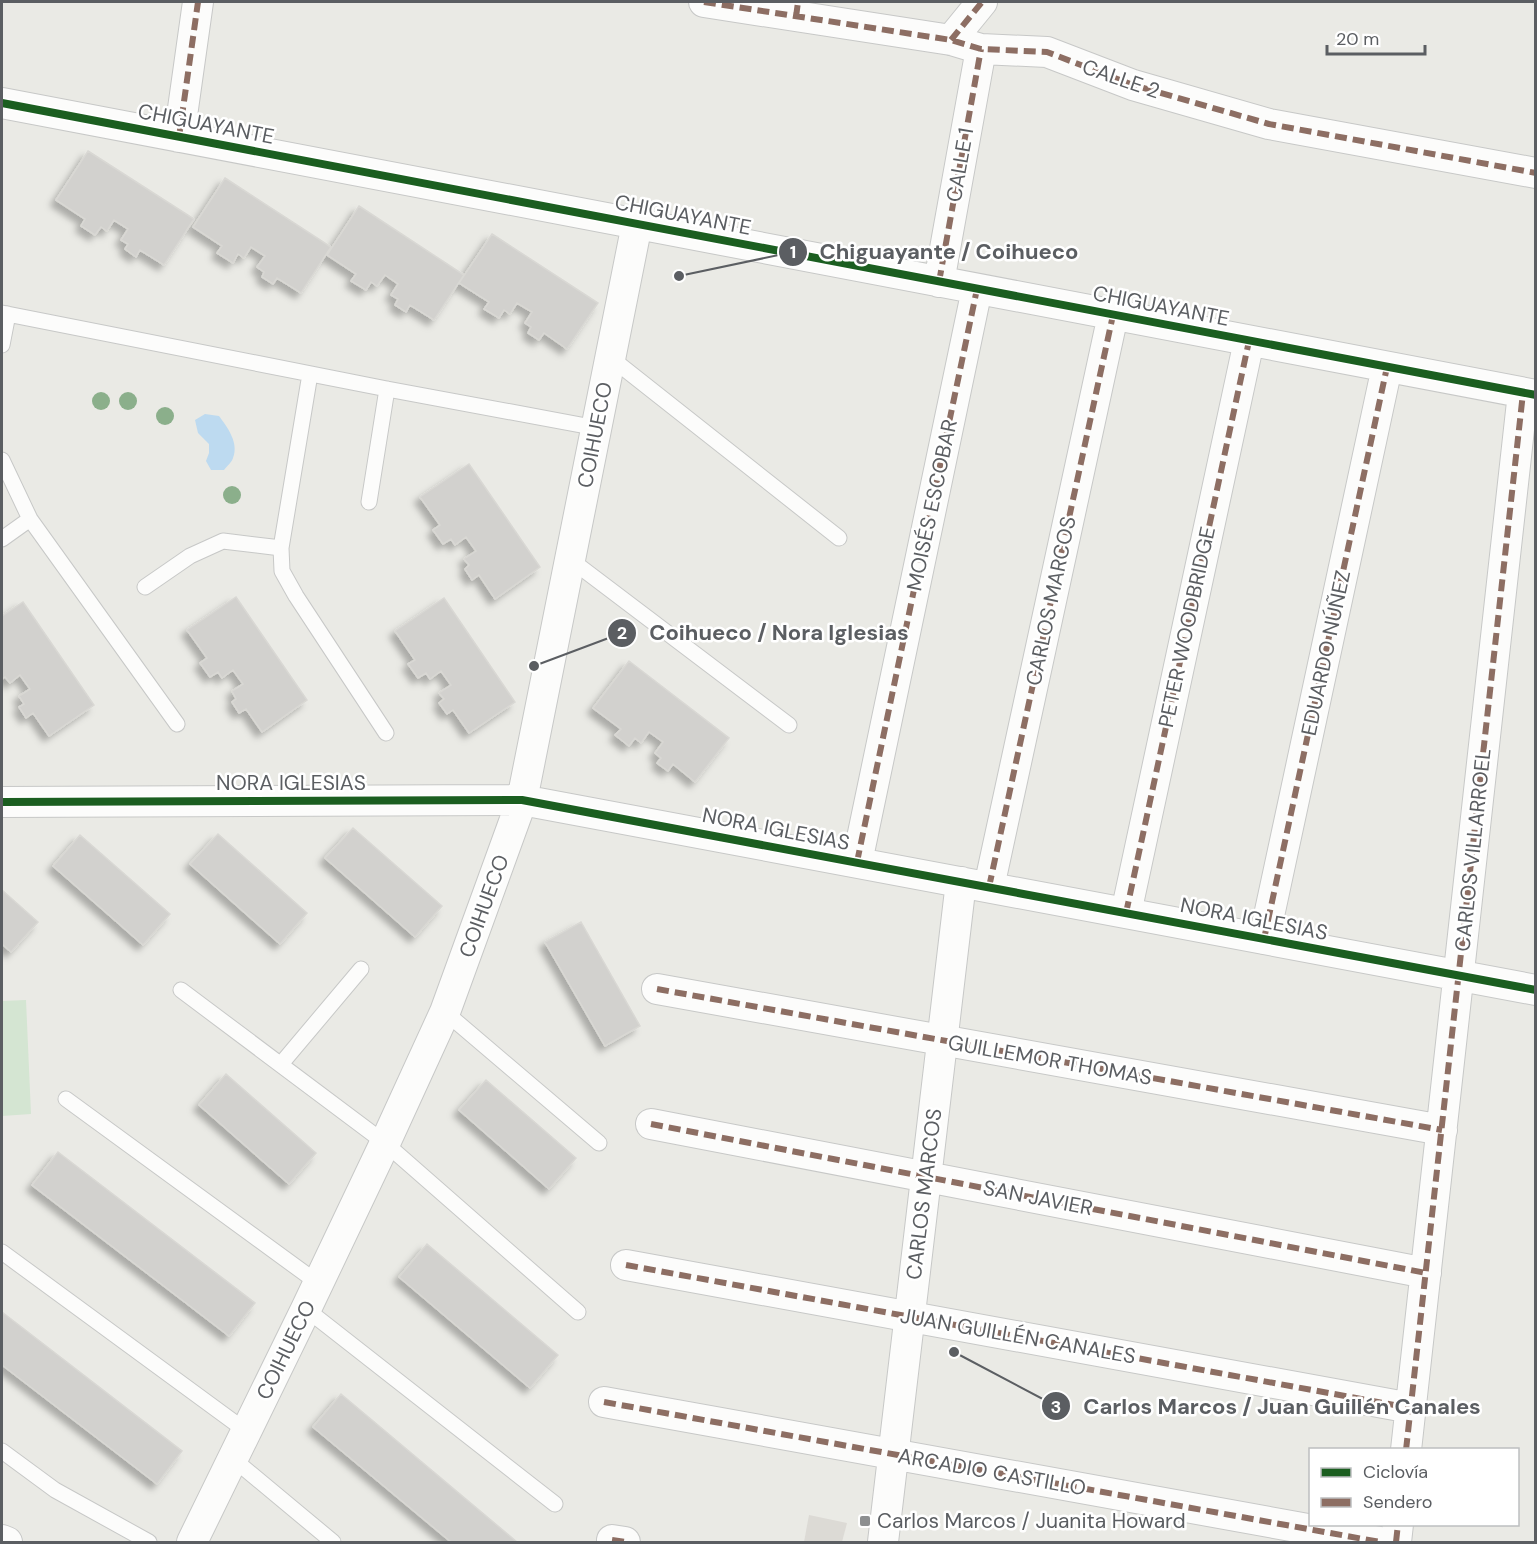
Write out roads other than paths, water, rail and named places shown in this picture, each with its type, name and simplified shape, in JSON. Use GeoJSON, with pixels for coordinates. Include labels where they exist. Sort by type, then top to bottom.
{"type":"FeatureCollection","features":[{"type":"Feature","properties":{"kind":"street"},"geometry":{"type":"LineString","coordinates":[[179,137],[198,2]]}},
{"type":"Feature","properties":{"kind":"street","name":"CALLE 2"},"geometry":{"type":"LineString","coordinates":[[704,2],[797,9],[951,40],[981,49],[1047,52],[1133,85],[1269,124],[1536,174]]}},
{"type":"Feature","properties":{"kind":"street"},"geometry":{"type":"LineString","coordinates":[[951,40],[982,2]]}},
{"type":"Feature","properties":{"kind":"street","name":"CALLE 1"},"geometry":{"type":"LineString","coordinates":[[939,282],[981,49]]}},
{"type":"Feature","properties":{"kind":"street","name":"CHIGUAYANTE"},"geometry":{"type":"LineString","coordinates":[[2,103],[1529,394]]}},
{"type":"Feature","properties":{"kind":"street","name":"COIHUECO"},"geometry":{"type":"LineString","coordinates":[[192,1542],[312,1296],[445,1012],[522,800],[637,224]]}},
{"type":"Feature","properties":{"kind":"street","name":"MOISÉS ESCOBAR"},"geometry":{"type":"LineString","coordinates":[[857,862],[977,289]]}},
{"type":"Feature","properties":{"kind":"street","name":"CARLOS MARCOS"},"geometry":{"type":"LineString","coordinates":[[882,1542],[942,1041],[975,885],[1113,315]]}},
{"type":"Feature","properties":{"kind":"street","name":"PETER WOODBRIDGE"},"geometry":{"type":"LineString","coordinates":[[1126,913],[1249,340]]}},
{"type":"Feature","properties":{"kind":"street","name":"EDUARDO NÚÑEZ"},"geometry":{"type":"LineString","coordinates":[[1264,939],[1387,367]]}},
{"type":"Feature","properties":{"kind":"street","name":"CARLOS VILLARROEL"},"geometry":{"type":"LineString","coordinates":[[1406,1448],[1459,975],[1529,394]]}},
{"type":"Feature","properties":{"kind":"street","name":"NORA IGLESIAS"},"geometry":{"type":"LineString","coordinates":[[2,802],[522,800],[1536,990]]}},
{"type":"Feature","properties":{"kind":"street","name":"GUILLEMOR THOMAS"},"geometry":{"type":"LineString","coordinates":[[657,989],[1442,1130]]}},
{"type":"Feature","properties":{"kind":"street","name":"SAN JAVIER"},"geometry":{"type":"LineString","coordinates":[[651,1124],[1426,1273]]}},
{"type":"Feature","properties":{"kind":"street","name":"JUAN GUILLÉN CANALES"},"geometry":{"type":"LineString","coordinates":[[626,1265],[1411,1408]]}},
{"type":"Feature","properties":{"kind":"street","name":"ARCADIO CASTILLO"},"geometry":{"type":"LineString","coordinates":[[604,1402],[1380,1542]]}},
{"type":"Feature","properties":{"kind":"street"},"geometry":{"type":"LineString","coordinates":[[1396,1542],[1398,1526]]}},
{"type":"Feature","properties":{"kind":"street"},"geometry":{"type":"LineString","coordinates":[[2,1540],[7,1542]]}},
{"type":"Feature","properties":{"kind":"lane"},"geometry":{"type":"LineString","coordinates":[[2,345],[5,314],[597,428]]}},
{"type":"Feature","properties":{"kind":"lane"},"geometry":{"type":"LineString","coordinates":[[611,358],[839,538]]}},
{"type":"Feature","properties":{"kind":"lane"},"geometry":{"type":"LineString","coordinates":[[310,374],[281,548],[282,571],[386,733]]}},
{"type":"Feature","properties":{"kind":"lane"},"geometry":{"type":"LineString","coordinates":[[369,502],[387,389]]}},
{"type":"Feature","properties":{"kind":"lane"},"geometry":{"type":"LineString","coordinates":[[2,460],[30,519],[177,724]]}},
{"type":"Feature","properties":{"kind":"lane"},"geometry":{"type":"LineString","coordinates":[[2,539],[30,519]]}},
{"type":"Feature","properties":{"kind":"lane"},"geometry":{"type":"LineString","coordinates":[[146,587],[190,556],[223,541],[281,548]]}},
{"type":"Feature","properties":{"kind":"lane"},"geometry":{"type":"LineString","coordinates":[[570,560],[789,725]]}},
{"type":"Feature","properties":{"kind":"lane"},"geometry":{"type":"LineString","coordinates":[[281,1064],[361,969]]}},
{"type":"Feature","properties":{"kind":"lane"},"geometry":{"type":"LineString","coordinates":[[181,990],[385,1143],[578,1312]]}},
{"type":"Feature","properties":{"kind":"lane"},"geometry":{"type":"LineString","coordinates":[[445,1012],[599,1143]]}},
{"type":"Feature","properties":{"kind":"lane"},"geometry":{"type":"LineString","coordinates":[[66,1099],[312,1296],[555,1504]]}},
{"type":"Feature","properties":{"kind":"lane"},"geometry":{"type":"LineString","coordinates":[[2,1252],[246,1431]]}},
{"type":"Feature","properties":{"kind":"lane"},"geometry":{"type":"LineString","coordinates":[[2,1451],[55,1490],[149,1542]]}},
{"type":"Feature","properties":{"kind":"lane"},"geometry":{"type":"LineString","coordinates":[[232,1458],[333,1542]]}},
{"type":"Feature","properties":{"kind":"water"},"geometry":{"type":"Polygon","coordinates":[[[205,414],[219,416],[234,441],[233,458],[224,470],[211,470],[206,461],[209,444],[198,433],[195,420],[205,414]]]}},
{"type":"Feature","properties":{"kind":"place","name":"Chiguayante / Coihueco"},"geometry":{"type":"Point","coordinates":[679,276]}},
{"type":"Feature","properties":{"kind":"place","name":"Coihueco / Nora Iglesias"},"geometry":{"type":"Point","coordinates":[534,666]}},
{"type":"Feature","properties":{"kind":"place","name":"Carlos Marcos / Juan Guillén Canales"},"geometry":{"type":"Point","coordinates":[954,1352]}},
{"type":"Feature","properties":{"kind":"place","name":"Carlos Marcos / Juanita Howard"},"geometry":{"type":"Point","coordinates":[865,1521]}}]}
